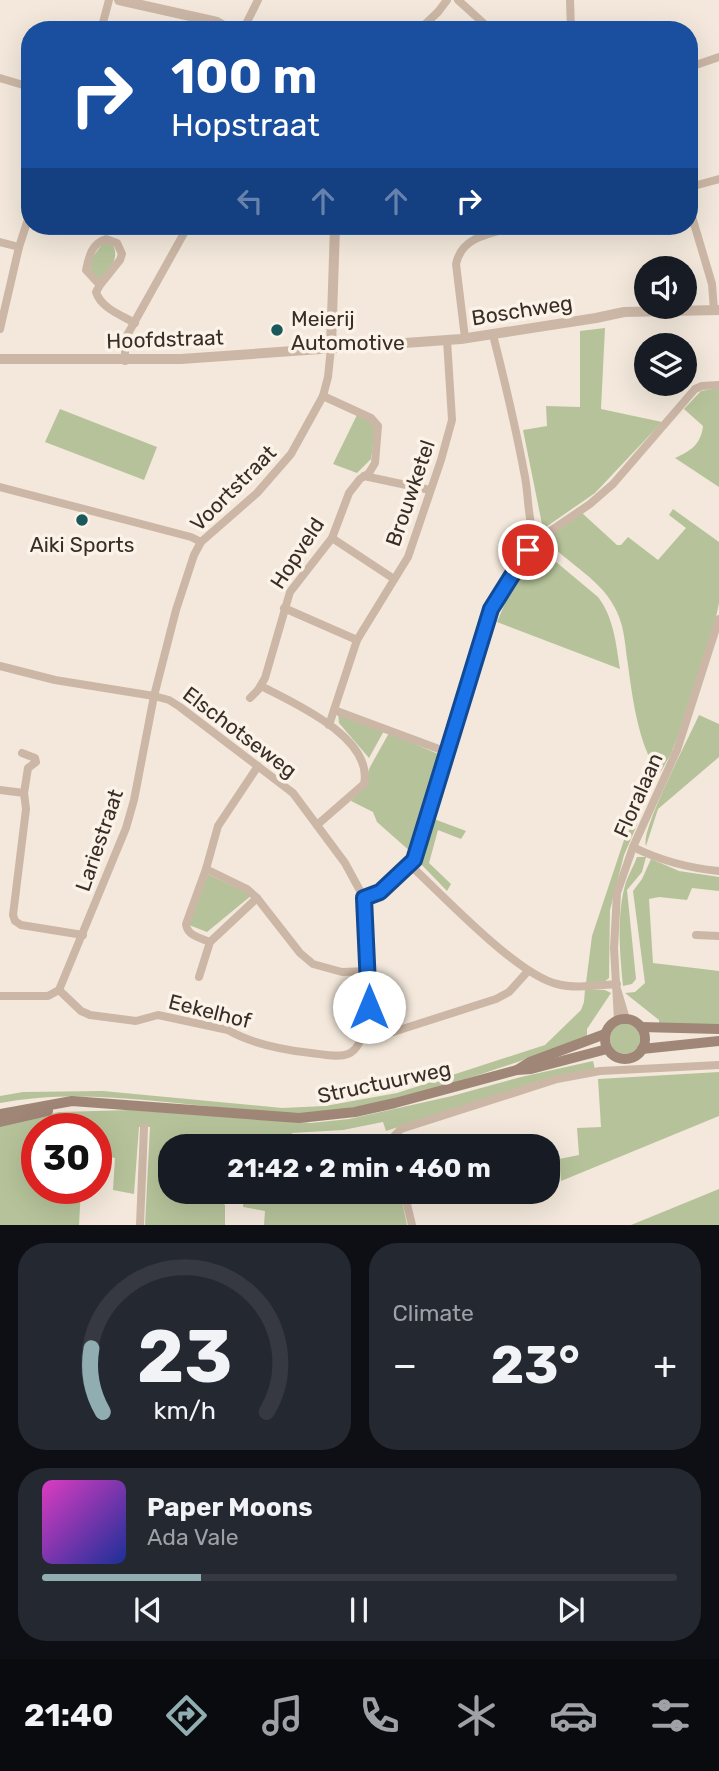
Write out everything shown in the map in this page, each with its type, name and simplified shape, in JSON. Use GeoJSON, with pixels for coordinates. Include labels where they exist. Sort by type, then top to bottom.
{"type":"FeatureCollection","features":[{"type":"Feature","properties":{"kind":"main road"},"geometry":{"type":"LineString","coordinates":[[642,1031],[642,1049],[635,1057],[621,1059],[609,1052],[605,1034],[610,1026],[622,1020],[642,1031],[719,1032]]}},
{"type":"Feature","properties":{"kind":"main road","name":"Structuurweg"},"geometry":{"type":"LineString","coordinates":[[0,1114],[72,1101],[244,1116],[299,1118],[355,1112],[395,1104],[517,1070],[530,1062],[605,1034]]}},
{"type":"Feature","properties":{"kind":"main road"},"geometry":{"type":"LineString","coordinates":[[642,1049],[719,1041]]}},
{"type":"Feature","properties":{"kind":"main road","name":"Structuurweg"},"geometry":{"type":"LineString","coordinates":[[517,1070],[531,1073],[609,1052]]}},
{"type":"Feature","properties":{"kind":"main road","name":"Structuurweg"},"geometry":{"type":"LineString","coordinates":[[0,1122],[46,1111],[132,1105]]}},
{"type":"Feature","properties":{"kind":"street"},"geometry":{"type":"LineString","coordinates":[[103,21],[109,0]]}},
{"type":"Feature","properties":{"kind":"street"},"geometry":{"type":"LineString","coordinates":[[119,0],[213,21]]}},
{"type":"Feature","properties":{"kind":"street"},"geometry":{"type":"LineString","coordinates":[[248,21],[258,0]]}},
{"type":"Feature","properties":{"kind":"street"},"geometry":{"type":"LineString","coordinates":[[428,21],[447,0]]}},
{"type":"Feature","properties":{"kind":"street"},"geometry":{"type":"LineString","coordinates":[[458,0],[481,21]]}},
{"type":"Feature","properties":{"kind":"street"},"geometry":{"type":"LineString","coordinates":[[569,0],[570,21]]}},
{"type":"Feature","properties":{"kind":"street"},"geometry":{"type":"LineString","coordinates":[[698,64],[719,57]]}},
{"type":"Feature","properties":{"kind":"street"},"geometry":{"type":"LineString","coordinates":[[0,78],[21,84]]}},
{"type":"Feature","properties":{"kind":"street"},"geometry":{"type":"LineString","coordinates":[[698,185],[719,179]]}},
{"type":"Feature","properties":{"kind":"street"},"geometry":{"type":"LineString","coordinates":[[698,234],[716,287],[717,310]]}},
{"type":"Feature","properties":{"kind":"street"},"geometry":{"type":"LineString","coordinates":[[0,329],[23,235]]}},
{"type":"Feature","properties":{"kind":"street"},"geometry":{"type":"LineString","coordinates":[[125,360],[125,340],[183,235]]}},
{"type":"Feature","properties":{"kind":"street"},"geometry":{"type":"LineString","coordinates":[[331,348],[335,235]]}},
{"type":"Feature","properties":{"kind":"street"},"geometry":{"type":"LineString","coordinates":[[466,338],[456,264],[458,254],[470,240],[487,235]]}},
{"type":"Feature","properties":{"kind":"street"},"geometry":{"type":"LineString","coordinates":[[100,285],[86,270],[89,256],[95,246],[106,239],[117,243],[122,254],[96,292],[103,304],[135,323]]}},
{"type":"Feature","properties":{"kind":"street"},"geometry":{"type":"LineString","coordinates":[[0,242],[19,247]]}},
{"type":"Feature","properties":{"kind":"street","name":"Boschweg"},"geometry":{"type":"LineString","coordinates":[[331,348],[493,335],[624,312],[717,310]]}},
{"type":"Feature","properties":{"kind":"street"},"geometry":{"type":"LineString","coordinates":[[493,335],[526,482],[532,531],[537,540]]}},
{"type":"Feature","properties":{"kind":"street","name":"Brouwketel"},"geometry":{"type":"LineString","coordinates":[[329,724],[357,640],[408,557],[453,420],[447,340]]}},
{"type":"Feature","properties":{"kind":"street","name":"Hoofdstraat"},"geometry":{"type":"LineString","coordinates":[[0,359],[181,359],[331,348]]}},
{"type":"Feature","properties":{"kind":"street","name":"Voortstraat"},"geometry":{"type":"LineString","coordinates":[[155,696],[176,610],[201,542],[257,493],[282,467],[296,447],[323,396],[331,348]]}},
{"type":"Feature","properties":{"kind":"street"},"geometry":{"type":"LineString","coordinates":[[528,971],[509,992],[496,999],[393,1032],[364,1027],[369,1007],[369,971],[364,898],[380,892],[410,865],[416,856],[491,609],[513,572],[537,540],[590,504],[613,484],[695,389],[719,385]]}},
{"type":"Feature","properties":{"kind":"street","name":"Hopveld"},"geometry":{"type":"LineString","coordinates":[[250,698],[261,686],[290,592],[332,538],[349,493],[375,463],[378,426],[371,418],[323,396]]}},
{"type":"Feature","properties":{"kind":"street"},"geometry":{"type":"LineString","coordinates":[[364,476],[430,490]]}},
{"type":"Feature","properties":{"kind":"street"},"geometry":{"type":"LineString","coordinates":[[0,487],[191,537],[201,542]]}},
{"type":"Feature","properties":{"kind":"street"},"geometry":{"type":"LineString","coordinates":[[332,538],[394,579]]}},
{"type":"Feature","properties":{"kind":"street"},"geometry":{"type":"LineString","coordinates":[[284,608],[357,640]]}},
{"type":"Feature","properties":{"kind":"street","name":"Floralaan"},"geometry":{"type":"LineString","coordinates":[[622,1020],[614,948],[617,893],[634,847],[677,750],[719,619]]}},
{"type":"Feature","properties":{"kind":"street","name":"Elschotseweg"},"geometry":{"type":"LineString","coordinates":[[0,666],[55,680],[155,696],[180,707],[293,793],[345,863],[364,898]]}},
{"type":"Feature","properties":{"kind":"street"},"geometry":{"type":"LineString","coordinates":[[261,686],[329,724],[358,752],[366,774],[364,784],[317,825]]}},
{"type":"Feature","properties":{"kind":"street","name":"Lariestraat"},"geometry":{"type":"LineString","coordinates":[[60,990],[131,809],[155,696]]}},
{"type":"Feature","properties":{"kind":"street"},"geometry":{"type":"LineString","coordinates":[[334,710],[447,752]]}},
{"type":"Feature","properties":{"kind":"street"},"geometry":{"type":"LineString","coordinates":[[22,753],[35,758],[36,762],[28,768],[24,793],[26,809],[13,915],[15,921],[21,925],[83,934]]}},
{"type":"Feature","properties":{"kind":"street"},"geometry":{"type":"LineString","coordinates":[[210,942],[190,934],[186,930],[186,924],[222,819],[258,766]]}},
{"type":"Feature","properties":{"kind":"street"},"geometry":{"type":"LineString","coordinates":[[0,790],[24,793]]}},
{"type":"Feature","properties":{"kind":"street"},"geometry":{"type":"LineString","coordinates":[[634,847],[649,855],[687,867],[719,872]]}},
{"type":"Feature","properties":{"kind":"street"},"geometry":{"type":"LineString","coordinates":[[410,865],[528,971],[549,982],[566,986],[617,987]]}},
{"type":"Feature","properties":{"kind":"street"},"geometry":{"type":"LineString","coordinates":[[206,869],[235,881],[257,898],[300,953],[313,964],[342,972],[369,971]]}},
{"type":"Feature","properties":{"kind":"street"},"geometry":{"type":"LineString","coordinates":[[199,977],[210,942],[257,898]]}},
{"type":"Feature","properties":{"kind":"street"},"geometry":{"type":"LineString","coordinates":[[696,935],[719,936]]}},
{"type":"Feature","properties":{"kind":"street"},"geometry":{"type":"LineString","coordinates":[[0,996],[48,996],[60,990]]}},
{"type":"Feature","properties":{"kind":"street","name":"Eekelhof"},"geometry":{"type":"LineString","coordinates":[[60,990],[81,1011],[90,1015],[136,1021],[158,1015],[228,1030],[287,1051],[347,1055],[356,1047],[364,1027]]}},
{"type":"Feature","properties":{"kind":"street"},"geometry":{"type":"LineString","coordinates":[[396,1134],[401,1129],[557,1079],[600,1071],[719,1065]]}},
{"type":"Feature","properties":{"kind":"street"},"geometry":{"type":"LineString","coordinates":[[140,1225],[144,1127]]}},
{"type":"Feature","properties":{"kind":"street"},"geometry":{"type":"LineString","coordinates":[[407,1204],[412,1225]]}},
{"type":"Feature","properties":{"kind":"green space"},"geometry":{"type":"Polygon","coordinates":[[[103,243],[113,245],[115,255],[100,280],[90,270],[92,258],[103,243]]]}},
{"type":"Feature","properties":{"kind":"green space"},"geometry":{"type":"Polygon","coordinates":[[[605,328],[601,409],[662,422],[595,493],[543,529],[523,430],[547,426],[546,406],[580,407],[580,331],[605,328]]]}},
{"type":"Feature","properties":{"kind":"green space"},"geometry":{"type":"Polygon","coordinates":[[[719,388],[719,487],[675,458],[686,453],[700,438],[703,426],[684,409],[701,391],[719,388]]]}},
{"type":"Feature","properties":{"kind":"green space"},"geometry":{"type":"Polygon","coordinates":[[[60,409],[157,447],[144,480],[45,442],[60,409]]]}},
{"type":"Feature","properties":{"kind":"green space"},"geometry":{"type":"Polygon","coordinates":[[[357,415],[373,422],[375,429],[371,459],[357,473],[333,464],[357,415]]]}},
{"type":"Feature","properties":{"kind":"green space"},"geometry":{"type":"Polygon","coordinates":[[[673,509],[719,542],[719,603],[691,700],[671,754],[660,773],[647,751],[638,722],[620,618],[611,601],[594,581],[545,539],[582,513],[617,545],[621,545],[628,537],[658,560],[686,528],[669,515],[673,509]]]}},
{"type":"Feature","properties":{"kind":"green space"},"geometry":{"type":"Polygon","coordinates":[[[537,546],[598,597],[611,622],[620,669],[497,622],[508,596],[537,546]]]}},
{"type":"Feature","properties":{"kind":"green space"},"geometry":{"type":"Polygon","coordinates":[[[338,713],[385,729],[369,758],[339,723],[338,713]]]}},
{"type":"Feature","properties":{"kind":"green space"},"geometry":{"type":"Polygon","coordinates":[[[699,715],[719,724],[719,757],[658,809],[646,846],[646,837],[657,804],[699,715]]]}},
{"type":"Feature","properties":{"kind":"green space"},"geometry":{"type":"Polygon","coordinates":[[[389,733],[443,756],[412,853],[377,822],[373,812],[351,801],[363,787],[370,767],[389,733]]]}},
{"type":"Feature","properties":{"kind":"green space"},"geometry":{"type":"Polygon","coordinates":[[[434,819],[466,831],[461,839],[438,830],[429,863],[451,884],[447,891],[420,863],[434,819]]]}},
{"type":"Feature","properties":{"kind":"green space"},"geometry":{"type":"Polygon","coordinates":[[[633,823],[637,825],[624,855],[610,910],[609,978],[604,982],[586,983],[592,936],[624,840],[633,823]]]}},
{"type":"Feature","properties":{"kind":"green space"},"geometry":{"type":"Polygon","coordinates":[[[637,857],[646,857],[642,872],[627,890],[636,979],[632,984],[623,986],[621,907],[626,882],[637,857]]]}},
{"type":"Feature","properties":{"kind":"green space"},"geometry":{"type":"Polygon","coordinates":[[[651,859],[679,871],[719,877],[719,891],[692,888],[687,900],[659,897],[649,899],[653,963],[719,971],[719,1027],[659,1027],[659,1020],[625,993],[635,992],[645,983],[633,891],[651,859]]]}},
{"type":"Feature","properties":{"kind":"green space"},"geometry":{"type":"Polygon","coordinates":[[[205,873],[252,895],[207,932],[189,925],[205,873]]]}},
{"type":"Feature","properties":{"kind":"green space"},"geometry":{"type":"Polygon","coordinates":[[[585,989],[611,993],[587,1029],[587,1039],[476,1076],[362,1106],[285,1114],[103,1097],[51,1097],[0,1103],[0,1096],[23,1092],[103,1091],[282,1108],[325,1106],[397,1093],[545,1045],[581,1010],[585,989]]]}},
{"type":"Feature","properties":{"kind":"green space"},"geometry":{"type":"Polygon","coordinates":[[[625,1024],[635,1029],[640,1039],[635,1049],[625,1054],[615,1049],[610,1039],[615,1029],[625,1024]]]}},
{"type":"Feature","properties":{"kind":"green space"},"geometry":{"type":"Polygon","coordinates":[[[593,1061],[595,1069],[536,1082],[386,1131],[383,1122],[343,1130],[292,1134],[158,1134],[158,1204],[224,1204],[225,1225],[145,1225],[150,1127],[139,1127],[134,1194],[113,1190],[115,1158],[112,1158],[112,1113],[54,1113],[130,1110],[311,1123],[349,1119],[593,1061]]]}},
{"type":"Feature","properties":{"kind":"green space"},"geometry":{"type":"Polygon","coordinates":[[[719,1072],[719,1116],[561,1181],[560,1159],[579,1155],[577,1128],[601,1127],[598,1079],[719,1072]]]}},
{"type":"Feature","properties":{"kind":"green space"},"geometry":{"type":"Polygon","coordinates":[[[21,1120],[21,1204],[80,1204],[79,1225],[0,1225],[0,1124],[21,1120]]]}},
{"type":"Feature","properties":{"kind":"green space"},"geometry":{"type":"Polygon","coordinates":[[[719,1189],[719,1225],[631,1225],[719,1189]]]}},
{"type":"Feature","properties":{"kind":"green space"},"geometry":{"type":"Polygon","coordinates":[[[243,1204],[403,1204],[407,1225],[264,1225],[265,1211],[243,1207],[243,1204]]]}},
{"type":"Feature","properties":{"kind":"place","name":"Meierij Automotive"},"geometry":{"type":"Point","coordinates":[277,330]}},
{"type":"Feature","properties":{"kind":"place","name":"Aiki Sports"},"geometry":{"type":"Point","coordinates":[82,520]}},
{"type":"Feature","properties":{"kind":"route"},"geometry":{"type":"LineString","coordinates":[[369,1007],[364,898],[380,892],[402,873],[416,856],[491,609],[528,550]]}}]}
